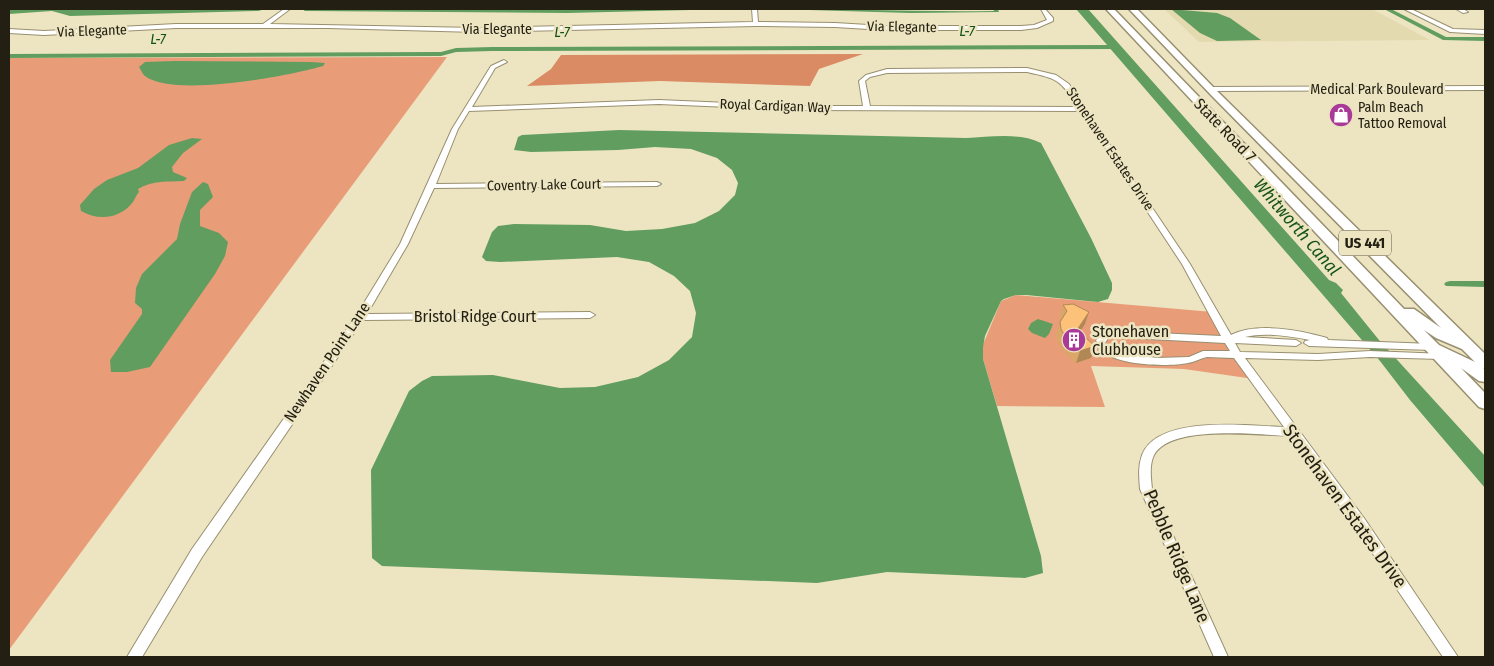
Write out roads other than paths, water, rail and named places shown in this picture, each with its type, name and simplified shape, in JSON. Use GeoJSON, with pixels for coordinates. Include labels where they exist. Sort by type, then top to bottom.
{"type":"FeatureCollection","features":[{"type":"Feature","properties":{"kind":"main road","name":"State Road 7"},"geometry":{"type":"LineString","coordinates":[[1110,9],[1485,403]]}},
{"type":"Feature","properties":{"kind":"main road","name":"State Road 7"},"geometry":{"type":"LineString","coordinates":[[1133,9],[1213,92],[1485,362]]}},
{"type":"Feature","properties":{"kind":"main road"},"geometry":{"type":"LineString","coordinates":[[1167,69],[1190,86],[1213,92]]}},
{"type":"Feature","properties":{"kind":"main road"},"geometry":{"type":"LineString","coordinates":[[1197,100],[1222,108],[1261,139]]}},
{"type":"Feature","properties":{"kind":"main road"},"geometry":{"type":"LineString","coordinates":[[1361,273],[1422,322],[1441,335],[1472,349]]}},
{"type":"Feature","properties":{"kind":"main road"},"geometry":{"type":"LineString","coordinates":[[1437,351],[1470,366],[1485,377]]}},
{"type":"Feature","properties":{"kind":"street"},"geometry":{"type":"LineString","coordinates":[[264,26],[287,9]]}},
{"type":"Feature","properties":{"kind":"street"},"geometry":{"type":"LineString","coordinates":[[754,9],[756,24]]}},
{"type":"Feature","properties":{"kind":"street","name":"Via Elegante"},"geometry":{"type":"LineString","coordinates":[[9,31],[44,33],[176,26],[328,26],[487,30],[756,24],[884,28],[1021,28],[1046,24],[1050,21],[1050,18],[1043,9]]}},
{"type":"Feature","properties":{"kind":"street"},"geometry":{"type":"LineString","coordinates":[[1407,9],[1452,31],[1485,32]]}},
{"type":"Feature","properties":{"kind":"street"},"geometry":{"type":"LineString","coordinates":[[1459,9],[1465,12]]}},
{"type":"Feature","properties":{"kind":"street","name":"Newhaven Point Lane"},"geometry":{"type":"LineString","coordinates":[[134,657],[197,553],[360,317],[404,244],[431,186],[454,129],[493,66],[504,62]]}},
{"type":"Feature","properties":{"kind":"street","name":"Stonehaven Estates Drive"},"geometry":{"type":"LineString","coordinates":[[867,108],[862,81],[868,76],[887,71],[1028,70],[1048,74],[1067,85],[1186,264],[1237,355],[1359,522],[1451,657]]}},
{"type":"Feature","properties":{"kind":"street","name":"Medical Park Boulevard"},"geometry":{"type":"LineString","coordinates":[[1213,92],[1485,88]]}},
{"type":"Feature","properties":{"kind":"street","name":"Medical Park Boulevard"},"geometry":{"type":"LineString","coordinates":[[1271,91],[1485,93]]}},
{"type":"Feature","properties":{"kind":"street","name":"Royal Cardigan Way"},"geometry":{"type":"LineString","coordinates":[[466,109],[659,102],[867,108],[1083,109]]}},
{"type":"Feature","properties":{"kind":"street","name":"Coventry Lake Court"},"geometry":{"type":"LineString","coordinates":[[431,186],[656,184]]}},
{"type":"Feature","properties":{"kind":"street","name":"Bristol Ridge Court"},"geometry":{"type":"LineString","coordinates":[[360,317],[590,315]]}},
{"type":"Feature","properties":{"kind":"street"},"geometry":{"type":"LineString","coordinates":[[1271,333],[1288,356]]}},
{"type":"Feature","properties":{"kind":"street"},"geometry":{"type":"LineString","coordinates":[[1296,343],[1112,334],[1104,335],[1102,345],[1110,354],[1120,357],[1178,361],[1192,360],[1203,354],[1318,357],[1366,350],[1437,351]]}},
{"type":"Feature","properties":{"kind":"street"},"geometry":{"type":"LineString","coordinates":[[1229,341],[1242,334],[1307,335],[1334,344],[1366,350]]}},
{"type":"Feature","properties":{"kind":"street"},"geometry":{"type":"LineString","coordinates":[[1196,339],[1203,354]]}},
{"type":"Feature","properties":{"kind":"street"},"geometry":{"type":"LineString","coordinates":[[1309,343],[1334,344]]}},
{"type":"Feature","properties":{"kind":"street","name":"Pebble Ridge Lane"},"geometry":{"type":"LineString","coordinates":[[1221,657],[1146,489],[1145,463],[1149,452],[1157,443],[1181,432],[1213,429],[1292,432]]}},
{"type":"Feature","properties":{"kind":"waterway"},"geometry":{"type":"LineString","coordinates":[[1387,9],[1445,39],[1485,39]]}},
{"type":"Feature","properties":{"kind":"waterway","name":"L-7"},"geometry":{"type":"LineString","coordinates":[[9,56],[441,54],[456,50],[492,49],[1116,47]]}},
{"type":"Feature","properties":{"kind":"waterway"},"geometry":{"type":"LineString","coordinates":[[1450,284],[1485,284]]}},
{"type":"Feature","properties":{"kind":"place","name":"Palm Beach Tattoo Removal"},"geometry":{"type":"Point","coordinates":[1341,115]}},
{"type":"Feature","properties":{"kind":"place","name":"Stonehaven Clubhouse"},"geometry":{"type":"Point","coordinates":[1074,340]}},
{"type":"Feature","properties":{"kind":"water label","name":"Whitworth Canal"},"geometry":{"type":"Point","coordinates":[1297,227]}}]}
